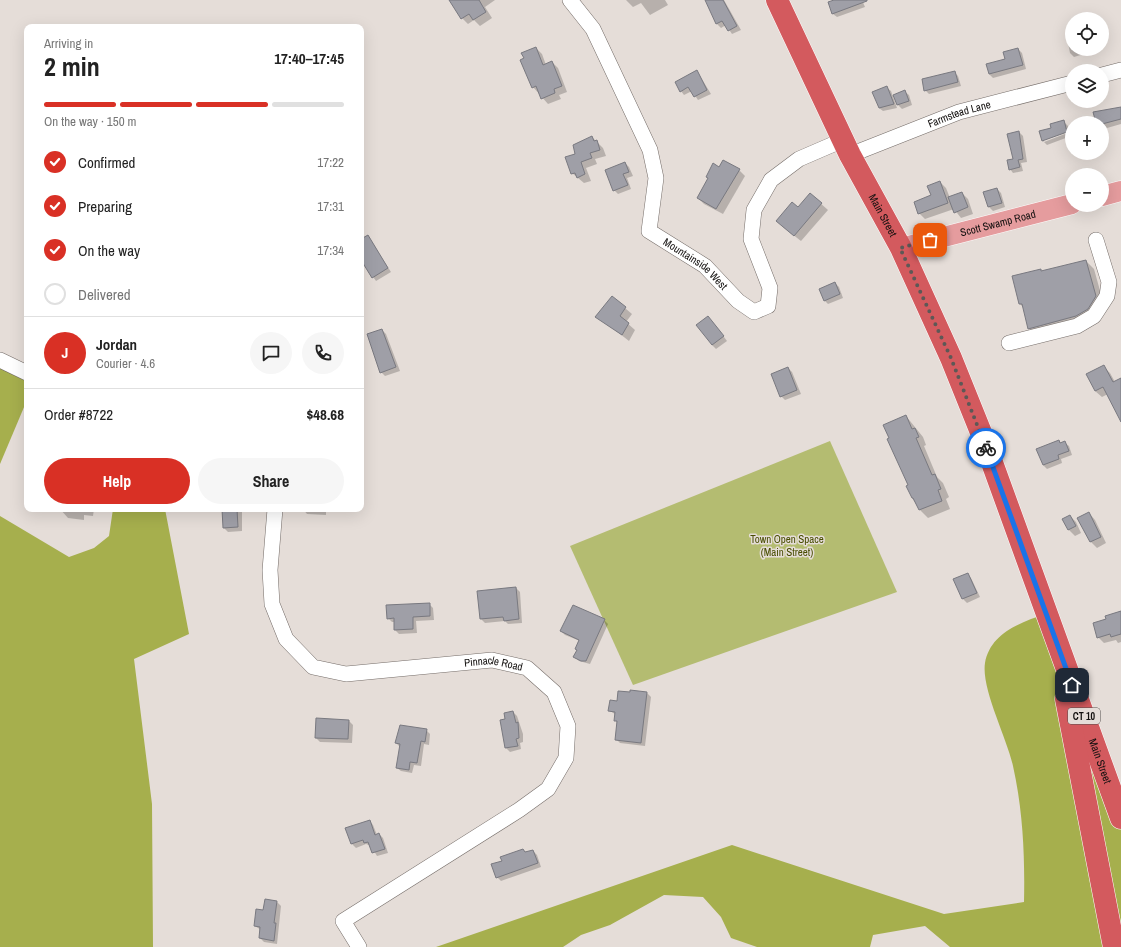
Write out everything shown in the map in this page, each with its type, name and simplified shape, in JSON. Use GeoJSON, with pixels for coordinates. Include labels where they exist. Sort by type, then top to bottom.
{"type":"FeatureCollection","features":[{"type":"Feature","properties":{"kind":"highway","name":"Main Street"},"geometry":{"type":"LineString","coordinates":[[777,0],[847,147],[900,248],[965,391],[1121,818]]}},
{"type":"Feature","properties":{"kind":"highway"},"geometry":{"type":"LineString","coordinates":[[1046,614],[1068,706],[1114,947]]}},
{"type":"Feature","properties":{"kind":"main road"},"geometry":{"type":"LineString","coordinates":[[1109,194],[1121,191]]}},
{"type":"Feature","properties":{"kind":"main road","name":"Scott Swamp Road"},"geometry":{"type":"LineString","coordinates":[[900,248],[1065,206]]}},
{"type":"Feature","properties":{"kind":"street","name":"Mountainside West"},"geometry":{"type":"LineString","coordinates":[[570,0],[593,28],[650,150],[656,178],[649,231],[705,266],[738,301],[754,312],[768,306],[770,288],[751,239],[754,210],[772,180],[799,159],[847,147]]}},
{"type":"Feature","properties":{"kind":"street"},"geometry":{"type":"LineString","coordinates":[[1109,73],[1121,70]]}},
{"type":"Feature","properties":{"kind":"street","name":"Farmstead Lane"},"geometry":{"type":"LineString","coordinates":[[847,147],[959,112],[1065,85]]}},
{"type":"Feature","properties":{"kind":"street"},"geometry":{"type":"LineString","coordinates":[[1009,343],[1077,326],[1094,316],[1106,296],[1108,282],[1096,240]]}},
{"type":"Feature","properties":{"kind":"street"},"geometry":{"type":"LineString","coordinates":[[0,360],[24,372]]}},
{"type":"Feature","properties":{"kind":"street","name":"Pinnacle Road"},"geometry":{"type":"LineString","coordinates":[[275,512],[270,570],[272,604],[286,640],[313,667],[346,674],[492,660],[527,668],[554,692],[568,726],[566,758],[548,789],[519,810],[343,921],[360,947]]}},
{"type":"Feature","properties":{"kind":"green space"},"geometry":{"type":"Polygon","coordinates":[[[0,360],[24,372],[24,407],[0,464],[0,360]]]}},
{"type":"Feature","properties":{"kind":"green space","name":"Town Open Space (Main Street)"},"geometry":{"type":"Polygon","coordinates":[[[830,441],[897,592],[633,685],[570,546],[830,441]]]}},
{"type":"Feature","properties":{"kind":"green space"},"geometry":{"type":"Polygon","coordinates":[[[113,512],[166,512],[189,634],[134,659],[152,804],[153,947],[0,947],[0,516],[69,557],[94,548],[109,536],[113,512]]]}},
{"type":"Feature","properties":{"kind":"green space"},"geometry":{"type":"Polygon","coordinates":[[[1046,614],[1121,818],[1121,947],[950,947],[925,926],[873,935],[870,947],[757,947],[731,938],[721,917],[703,897],[664,895],[610,925],[581,935],[563,947],[436,947],[732,845],[944,914],[1024,902],[1023,834],[1019,800],[1010,755],[995,714],[987,686],[985,663],[993,644],[1000,636],[1017,625],[1046,614]]]}},
{"type":"Feature","properties":{"kind":"building"},"geometry":{"type":"Polygon","coordinates":[[[449,0],[479,0],[486,12],[473,20],[469,14],[461,19],[449,0]]]}},
{"type":"Feature","properties":{"kind":"building"},"geometry":{"type":"Polygon","coordinates":[[[705,0],[723,0],[737,26],[728,31],[722,21],[716,24],[705,0]]]}},
{"type":"Feature","properties":{"kind":"building"},"geometry":{"type":"Polygon","coordinates":[[[834,0],[867,1],[832,14],[828,2],[834,0]]]}},
{"type":"Feature","properties":{"kind":"building"},"geometry":{"type":"Polygon","coordinates":[[[536,47],[543,65],[552,61],[562,86],[554,89],[555,93],[541,99],[536,86],[532,88],[520,60],[524,58],[521,53],[536,47]]]}},
{"type":"Feature","properties":{"kind":"building"},"geometry":{"type":"Polygon","coordinates":[[[1018,48],[1023,65],[989,74],[986,64],[1005,59],[1003,52],[1018,48]]]}},
{"type":"Feature","properties":{"kind":"building"},"geometry":{"type":"Polygon","coordinates":[[[697,70],[707,90],[694,97],[688,87],[680,92],[675,82],[697,70]]]}},
{"type":"Feature","properties":{"kind":"building"},"geometry":{"type":"Polygon","coordinates":[[[955,71],[958,82],[924,91],[922,79],[955,71]]]}},
{"type":"Feature","properties":{"kind":"building"},"geometry":{"type":"Polygon","coordinates":[[[887,86],[894,104],[879,108],[872,92],[887,86]]]}},
{"type":"Feature","properties":{"kind":"building"},"geometry":{"type":"Polygon","coordinates":[[[905,90],[909,101],[897,105],[893,95],[905,90]]]}},
{"type":"Feature","properties":{"kind":"building"},"geometry":{"type":"Polygon","coordinates":[[[1121,107],[1121,119],[1109,122],[1109,116],[1094,116],[1093,112],[1121,107]]]}},
{"type":"Feature","properties":{"kind":"building"},"geometry":{"type":"Polygon","coordinates":[[[1064,120],[1065,133],[1042,141],[1039,131],[1051,128],[1050,124],[1064,120]]]}},
{"type":"Feature","properties":{"kind":"building"},"geometry":{"type":"Polygon","coordinates":[[[1019,131],[1023,159],[1018,160],[1020,167],[1009,170],[1007,160],[1013,159],[1007,134],[1019,131]]]}},
{"type":"Feature","properties":{"kind":"building"},"geometry":{"type":"Polygon","coordinates":[[[592,136],[594,141],[597,140],[600,150],[590,153],[592,158],[581,162],[585,174],[577,178],[575,173],[571,174],[565,157],[575,154],[573,145],[592,136]]]}},
{"type":"Feature","properties":{"kind":"building"},"geometry":{"type":"Polygon","coordinates":[[[723,160],[740,169],[716,209],[697,198],[708,178],[706,177],[713,163],[719,167],[723,160]]]}},
{"type":"Feature","properties":{"kind":"building"},"geometry":{"type":"Polygon","coordinates":[[[625,162],[629,172],[623,174],[628,185],[613,191],[605,170],[625,162]]]}},
{"type":"Feature","properties":{"kind":"building"},"geometry":{"type":"Polygon","coordinates":[[[940,181],[948,203],[918,214],[914,202],[931,195],[927,186],[940,181]]]}},
{"type":"Feature","properties":{"kind":"building"},"geometry":{"type":"Polygon","coordinates":[[[997,188],[1002,203],[988,207],[983,192],[997,188]]]}},
{"type":"Feature","properties":{"kind":"building"},"geometry":{"type":"Polygon","coordinates":[[[962,192],[968,207],[954,213],[948,197],[962,192]]]}},
{"type":"Feature","properties":{"kind":"building"},"geometry":{"type":"Polygon","coordinates":[[[810,193],[822,203],[794,236],[776,221],[792,202],[798,207],[810,193]]]}},
{"type":"Feature","properties":{"kind":"building"},"geometry":{"type":"Polygon","coordinates":[[[368,235],[388,268],[372,278],[364,265],[364,237],[368,235]]]}},
{"type":"Feature","properties":{"kind":"building"},"geometry":{"type":"Polygon","coordinates":[[[1086,260],[1096,296],[1088,309],[1076,316],[1028,329],[1022,304],[1019,304],[1012,276],[1041,269],[1041,271],[1086,260]]]}},
{"type":"Feature","properties":{"kind":"building"},"geometry":{"type":"Polygon","coordinates":[[[835,282],[840,294],[824,301],[819,289],[835,282]]]}},
{"type":"Feature","properties":{"kind":"building"},"geometry":{"type":"Polygon","coordinates":[[[612,296],[626,307],[620,316],[629,323],[622,335],[595,317],[612,296]]]}},
{"type":"Feature","properties":{"kind":"building"},"geometry":{"type":"Polygon","coordinates":[[[708,316],[724,336],[712,345],[696,325],[708,316]]]}},
{"type":"Feature","properties":{"kind":"building"},"geometry":{"type":"Polygon","coordinates":[[[382,329],[396,367],[380,373],[367,334],[382,329]]]}},
{"type":"Feature","properties":{"kind":"building"},"geometry":{"type":"Polygon","coordinates":[[[1104,365],[1113,382],[1121,378],[1121,422],[1103,387],[1095,391],[1086,374],[1104,365]]]}},
{"type":"Feature","properties":{"kind":"building"},"geometry":{"type":"Polygon","coordinates":[[[788,367],[797,390],[780,397],[771,374],[788,367]]]}},
{"type":"Feature","properties":{"kind":"building"},"geometry":{"type":"Polygon","coordinates":[[[906,415],[912,429],[915,428],[919,437],[916,438],[932,475],[935,474],[941,489],[938,490],[942,501],[919,510],[906,486],[908,485],[887,439],[889,438],[883,425],[906,415]]]}},
{"type":"Feature","properties":{"kind":"building"},"geometry":{"type":"Polygon","coordinates":[[[1059,440],[1060,443],[1065,441],[1069,451],[1058,455],[1059,459],[1043,465],[1036,449],[1059,440]]]}},
{"type":"Feature","properties":{"kind":"building"},"geometry":{"type":"Polygon","coordinates":[[[222,512],[237,512],[238,527],[223,528],[222,512]]]}},
{"type":"Feature","properties":{"kind":"building"},"geometry":{"type":"Polygon","coordinates":[[[1089,512],[1101,537],[1090,542],[1077,518],[1089,512]]]}},
{"type":"Feature","properties":{"kind":"building"},"geometry":{"type":"Polygon","coordinates":[[[1070,515],[1076,526],[1068,530],[1062,519],[1070,515]]]}},
{"type":"Feature","properties":{"kind":"building"},"geometry":{"type":"Polygon","coordinates":[[[968,573],[977,593],[962,599],[953,579],[968,573]]]}},
{"type":"Feature","properties":{"kind":"building"},"geometry":{"type":"Polygon","coordinates":[[[516,587],[519,619],[504,621],[503,617],[480,619],[477,591],[516,587]]]}},
{"type":"Feature","properties":{"kind":"building"},"geometry":{"type":"Polygon","coordinates":[[[430,603],[430,616],[413,617],[413,629],[394,630],[394,618],[387,619],[386,605],[430,603]]]}},
{"type":"Feature","properties":{"kind":"building"},"geometry":{"type":"Polygon","coordinates":[[[573,605],[605,619],[586,661],[581,661],[573,657],[577,650],[575,649],[579,640],[560,631],[573,605]]]}},
{"type":"Feature","properties":{"kind":"building"},"geometry":{"type":"Polygon","coordinates":[[[1121,611],[1121,634],[1111,637],[1110,634],[1097,638],[1093,623],[1106,619],[1105,616],[1121,611]]]}},
{"type":"Feature","properties":{"kind":"building"},"geometry":{"type":"Polygon","coordinates":[[[630,690],[647,692],[641,743],[615,740],[617,721],[614,721],[615,712],[608,711],[610,700],[617,701],[618,691],[630,692],[630,690]]]}},
{"type":"Feature","properties":{"kind":"building"},"geometry":{"type":"Polygon","coordinates":[[[513,711],[516,723],[518,722],[519,738],[516,739],[518,746],[505,748],[500,720],[505,719],[504,713],[513,711]]]}},
{"type":"Feature","properties":{"kind":"building"},"geometry":{"type":"Polygon","coordinates":[[[316,718],[349,720],[348,739],[315,738],[316,718]]]}},
{"type":"Feature","properties":{"kind":"building"},"geometry":{"type":"Polygon","coordinates":[[[400,725],[427,729],[425,742],[421,741],[417,763],[410,762],[409,770],[396,768],[400,744],[395,743],[400,725]]]}},
{"type":"Feature","properties":{"kind":"building"},"geometry":{"type":"Polygon","coordinates":[[[370,820],[375,835],[379,833],[385,849],[372,853],[368,842],[364,843],[363,840],[351,844],[345,828],[370,820]]]}},
{"type":"Feature","properties":{"kind":"building"},"geometry":{"type":"Polygon","coordinates":[[[523,849],[525,852],[533,850],[538,863],[496,878],[491,864],[502,861],[500,857],[523,849]]]}},
{"type":"Feature","properties":{"kind":"building"},"geometry":{"type":"Polygon","coordinates":[[[265,899],[277,901],[274,923],[276,923],[274,941],[259,938],[260,927],[254,926],[256,909],[263,910],[265,899]]]}},
{"type":"Feature","properties":{"kind":"way so far"},"geometry":{"type":"LineString","coordinates":[[930,240],[900,248],[940,332],[965,391],[986,448]]}},
{"type":"Feature","properties":{"kind":"route"},"geometry":{"type":"LineString","coordinates":[[986,448],[1072,685]]}}]}
